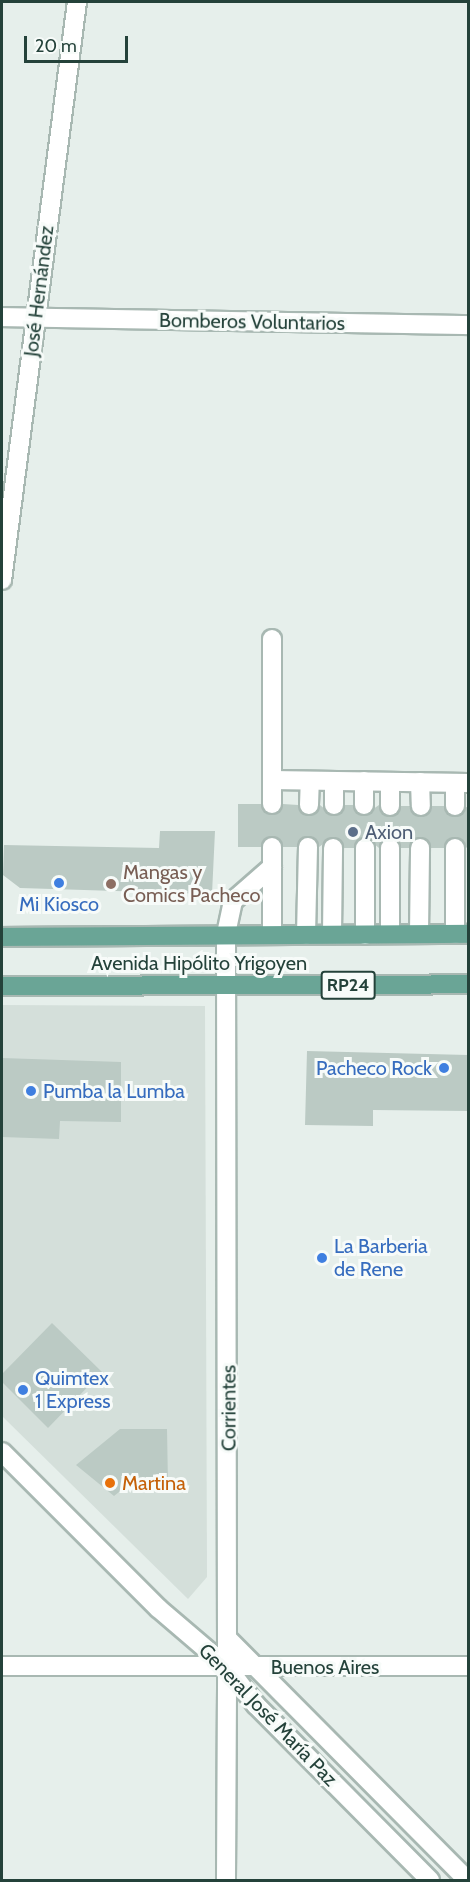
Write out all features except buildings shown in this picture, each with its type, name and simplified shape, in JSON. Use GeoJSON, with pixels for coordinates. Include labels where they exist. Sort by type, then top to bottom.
{"type":"FeatureCollection","features":[{"type":"Feature","properties":{"kind":"main road","name":"Avenida Hipólito Yrigoyen"},"geometry":{"type":"LineString","coordinates":[[2,937],[462,934]]}},
{"type":"Feature","properties":{"kind":"main road","name":"Avenida Hipólito Yrigoyen"},"geometry":{"type":"LineString","coordinates":[[2,986],[468,984]]}},
{"type":"Feature","properties":{"kind":"street","name":"José Hernández"},"geometry":{"type":"LineString","coordinates":[[2,580],[76,2]]}},
{"type":"Feature","properties":{"kind":"street","name":"Bomberos Voluntarios"},"geometry":{"type":"LineString","coordinates":[[2,317],[468,325]]}},
{"type":"Feature","properties":{"kind":"street"},"geometry":{"type":"LineString","coordinates":[[272,639],[272,804]]}},
{"type":"Feature","properties":{"kind":"street"},"geometry":{"type":"LineString","coordinates":[[272,780],[462,783],[455,806]]}},
{"type":"Feature","properties":{"kind":"street"},"geometry":{"type":"LineString","coordinates":[[309,805],[310,781]]}},
{"type":"Feature","properties":{"kind":"street"},"geometry":{"type":"LineString","coordinates":[[334,781],[334,805]]}},
{"type":"Feature","properties":{"kind":"street"},"geometry":{"type":"LineString","coordinates":[[364,781],[364,805]]}},
{"type":"Feature","properties":{"kind":"street"},"geometry":{"type":"LineString","coordinates":[[390,782],[390,806]]}},
{"type":"Feature","properties":{"kind":"street"},"geometry":{"type":"LineString","coordinates":[[420,782],[421,806]]}},
{"type":"Feature","properties":{"kind":"street"},"geometry":{"type":"LineString","coordinates":[[272,846],[272,934]]}},
{"type":"Feature","properties":{"kind":"street"},"geometry":{"type":"LineString","coordinates":[[306,934],[308,847]]}},
{"type":"Feature","properties":{"kind":"street"},"geometry":{"type":"LineString","coordinates":[[333,848],[333,934]]}},
{"type":"Feature","properties":{"kind":"street"},"geometry":{"type":"LineString","coordinates":[[365,848],[365,934]]}},
{"type":"Feature","properties":{"kind":"street"},"geometry":{"type":"LineString","coordinates":[[390,848],[390,934]]}},
{"type":"Feature","properties":{"kind":"street"},"geometry":{"type":"LineString","coordinates":[[419,934],[420,848]]}},
{"type":"Feature","properties":{"kind":"street"},"geometry":{"type":"LineString","coordinates":[[460,858],[462,934]]}},
{"type":"Feature","properties":{"kind":"street","name":"Corrientes"},"geometry":{"type":"LineString","coordinates":[[226,1881],[227,1667],[230,1641],[226,934],[233,901],[272,867]]}},
{"type":"Feature","properties":{"kind":"street","name":"General José María Paz"},"geometry":{"type":"LineString","coordinates":[[2,1452],[158,1608],[227,1667],[256,1705],[430,1881]]}},
{"type":"Feature","properties":{"kind":"street","name":"General José María Paz"},"geometry":{"type":"LineString","coordinates":[[230,1641],[467,1881]]}},
{"type":"Feature","properties":{"kind":"street","name":"Buenos Aires"},"geometry":{"type":"LineString","coordinates":[[2,1666],[468,1666]]}},
{"type":"Feature","properties":{"kind":"shaded area"},"geometry":{"type":"Polygon","coordinates":[[[2,1005],[205,1006],[207,1577],[188,1599],[2,1416],[2,1005]]]}},
{"type":"Feature","properties":{"kind":"place","name":"Axion"},"geometry":{"type":"Point","coordinates":[353,832]}},
{"type":"Feature","properties":{"kind":"place","name":"Mi Kiosco"},"geometry":{"type":"Point","coordinates":[59,883]}},
{"type":"Feature","properties":{"kind":"place","name":"Mangas y Comics Pacheco"},"geometry":{"type":"Point","coordinates":[111,884]}},
{"type":"Feature","properties":{"kind":"place","name":"Pacheco Rock"},"geometry":{"type":"Point","coordinates":[444,1068]}},
{"type":"Feature","properties":{"kind":"place","name":"Pumba la Lumba"},"geometry":{"type":"Point","coordinates":[31,1091]}},
{"type":"Feature","properties":{"kind":"place","name":"La Barberia de Rene"},"geometry":{"type":"Point","coordinates":[322,1258]}},
{"type":"Feature","properties":{"kind":"place","name":"Quimtex 1 Express"},"geometry":{"type":"Point","coordinates":[23,1390]}},
{"type":"Feature","properties":{"kind":"place","name":"Martina"},"geometry":{"type":"Point","coordinates":[110,1483]}}]}
